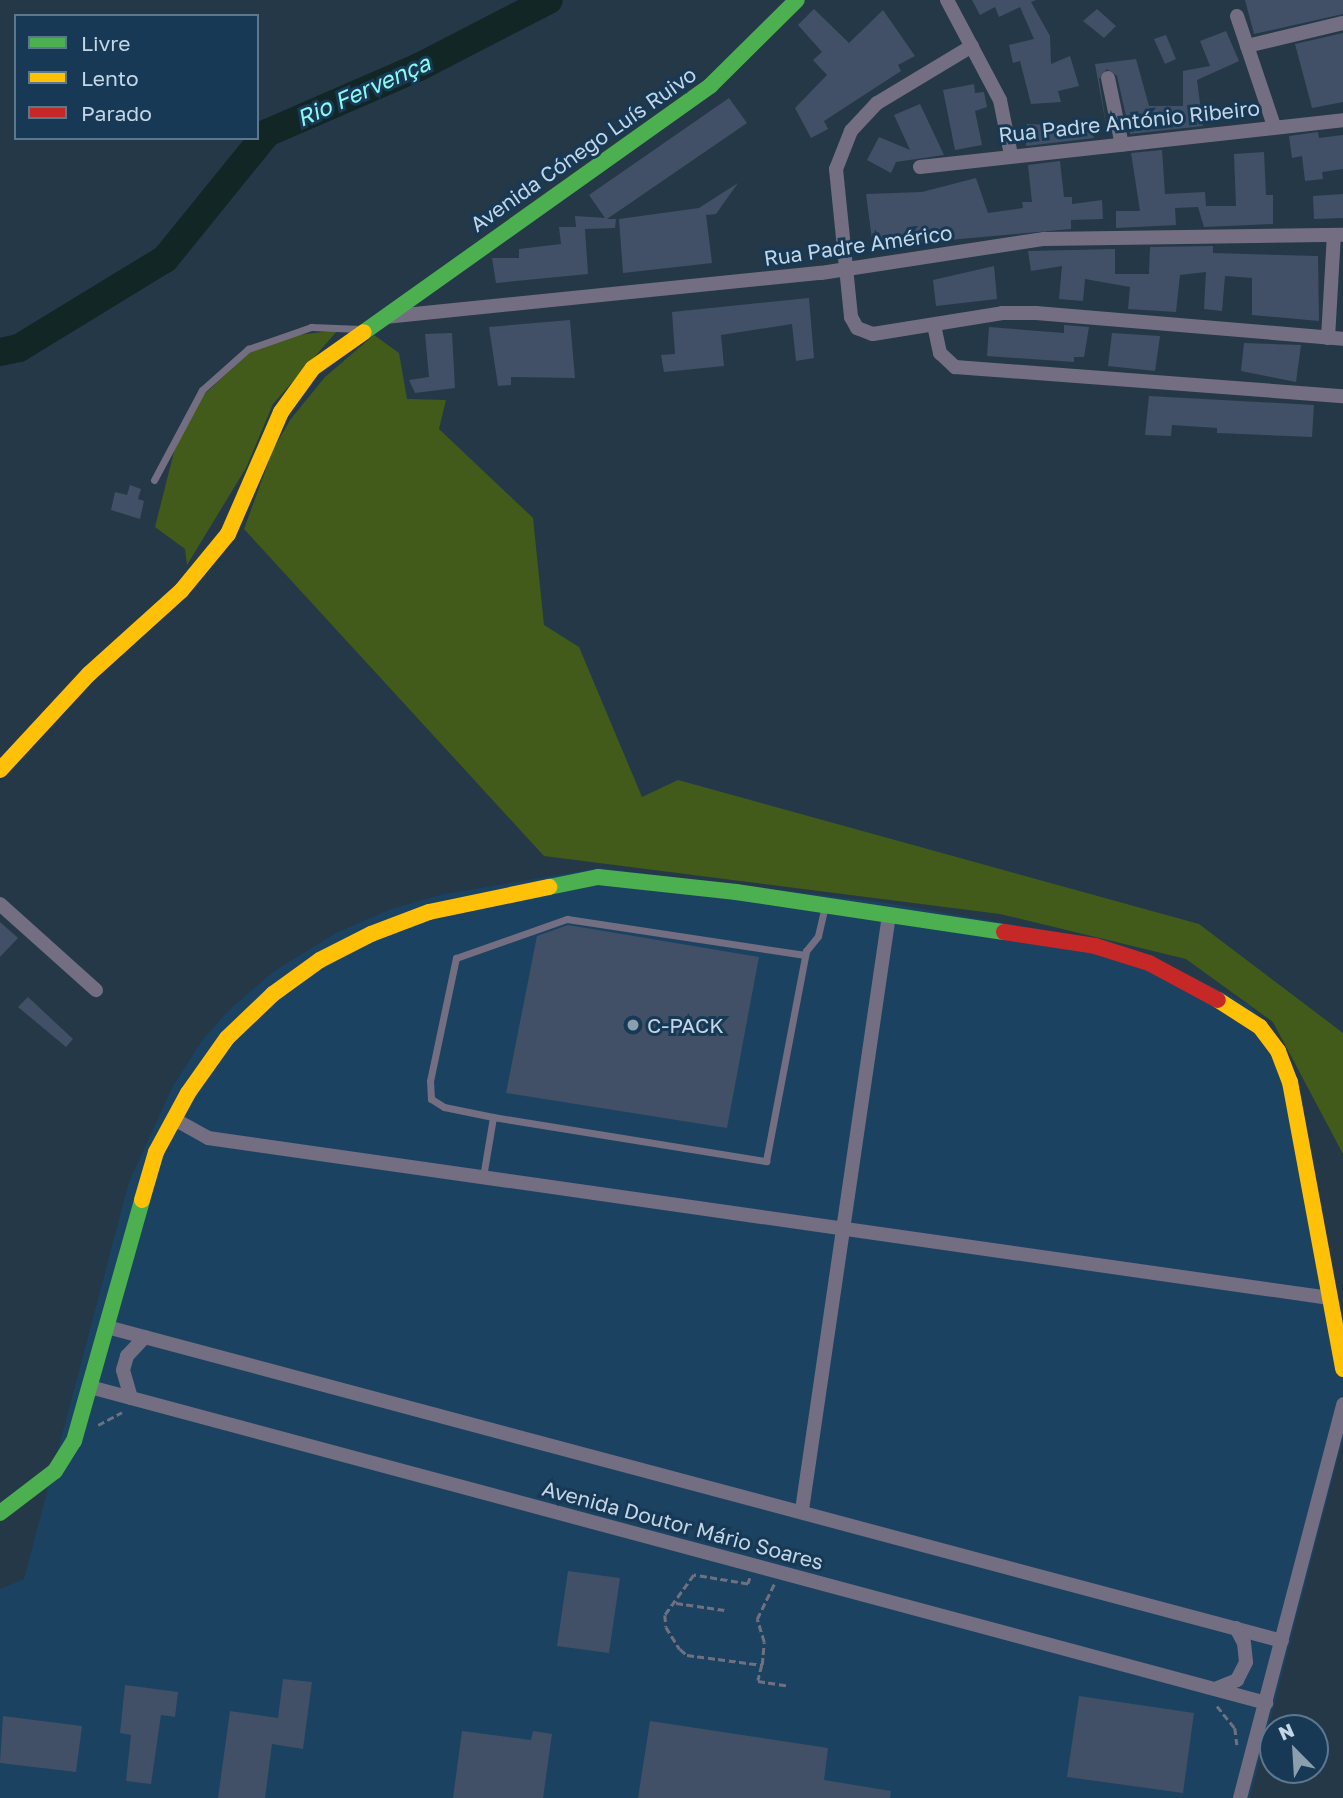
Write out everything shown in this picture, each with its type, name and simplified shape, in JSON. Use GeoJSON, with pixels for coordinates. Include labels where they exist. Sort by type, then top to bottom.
{"type":"FeatureCollection","features":[{"type":"Feature","properties":{"kind":"street","name":"Avenida Cónego Luís Ruivo"},"geometry":{"type":"LineString","coordinates":[[0,770],[89,674],[181,592],[228,534],[296,388],[335,348],[710,86],[797,0]]}},
{"type":"Feature","properties":{"kind":"street"},"geometry":{"type":"LineString","coordinates":[[947,0],[1000,100],[1011,155]]}},
{"type":"Feature","properties":{"kind":"street"},"geometry":{"type":"LineString","coordinates":[[1237,16],[1275,126]]}},
{"type":"Feature","properties":{"kind":"street"},"geometry":{"type":"LineString","coordinates":[[1247,46],[1343,23]]}},
{"type":"Feature","properties":{"kind":"street"},"geometry":{"type":"LineString","coordinates":[[972,46],[877,103],[851,131],[836,169],[849,268],[851,317],[857,328],[873,334],[1002,313],[1036,313],[1336,338],[1338,235]]}},
{"type":"Feature","properties":{"kind":"street"},"geometry":{"type":"LineString","coordinates":[[1108,78],[1122,145]]}},
{"type":"Feature","properties":{"kind":"street","name":"Rua Padre António Ribeiro"},"geometry":{"type":"LineString","coordinates":[[920,167],[1343,120]]}},
{"type":"Feature","properties":{"kind":"street","name":"Rua Padre Américo"},"geometry":{"type":"LineString","coordinates":[[380,317],[849,268],[1044,239],[1338,235]]}},
{"type":"Feature","properties":{"kind":"street"},"geometry":{"type":"LineString","coordinates":[[934,325],[940,353],[955,367],[1343,396]]}},
{"type":"Feature","properties":{"kind":"street"},"geometry":{"type":"LineString","coordinates":[[0,1513],[66,1457],[90,1387],[142,1194],[174,1119],[227,1038],[273,994],[320,960],[429,912],[597,877],[825,905],[1122,952],[1234,1008],[1260,1027],[1278,1051],[1290,1082],[1343,1369]]}},
{"type":"Feature","properties":{"kind":"street"},"geometry":{"type":"LineString","coordinates":[[0,904],[96,990]]}},
{"type":"Feature","properties":{"kind":"street"},"geometry":{"type":"LineString","coordinates":[[802,1510],[889,915]]}},
{"type":"Feature","properties":{"kind":"street"},"geometry":{"type":"LineString","coordinates":[[174,1119],[208,1138],[1330,1298]]}},
{"type":"Feature","properties":{"kind":"street"},"geometry":{"type":"LineString","coordinates":[[107,1326],[802,1510],[1282,1641]]}},
{"type":"Feature","properties":{"kind":"street"},"geometry":{"type":"LineString","coordinates":[[129,1405],[123,1370],[127,1356],[145,1337]]}},
{"type":"Feature","properties":{"kind":"street","name":"Avenida Doutor Mário Soares"},"geometry":{"type":"LineString","coordinates":[[90,1387],[129,1405],[1211,1695],[1266,1703]]}},
{"type":"Feature","properties":{"kind":"street"},"geometry":{"type":"LineString","coordinates":[[1240,1798],[1343,1404]]}},
{"type":"Feature","properties":{"kind":"street"},"geometry":{"type":"LineString","coordinates":[[1211,1695],[1237,1680],[1243,1671],[1244,1643],[1236,1628]]}},
{"type":"Feature","properties":{"kind":"lane"},"geometry":{"type":"LineString","coordinates":[[153,480],[202,390],[248,349],[311,327],[362,330]]}},
{"type":"Feature","properties":{"kind":"lane"},"geometry":{"type":"LineString","coordinates":[[805,955],[567,919],[456,958],[429,1081],[431,1099],[444,1107],[493,1117],[766,1161],[805,955],[818,936],[825,905]]}},
{"type":"Feature","properties":{"kind":"lane"},"geometry":{"type":"LineString","coordinates":[[483,1177],[493,1117]]}},
{"type":"Feature","properties":{"kind":"path"},"geometry":{"type":"LineString","coordinates":[[93,1432],[108,1417],[129,1405]]}},
{"type":"Feature","properties":{"kind":"path"},"geometry":{"type":"LineString","coordinates":[[736,1574],[788,1588]]}},
{"type":"Feature","properties":{"kind":"path"},"geometry":{"type":"LineString","coordinates":[[750,1578],[748,1584],[694,1575],[665,1615],[666,1628],[687,1655],[761,1665]]}},
{"type":"Feature","properties":{"kind":"path"},"geometry":{"type":"LineString","coordinates":[[774,1584],[757,1619],[764,1642],[758,1681],[789,1686]]}},
{"type":"Feature","properties":{"kind":"path"},"geometry":{"type":"LineString","coordinates":[[676,1603],[724,1610]]}},
{"type":"Feature","properties":{"kind":"path"},"geometry":{"type":"LineString","coordinates":[[1211,1695],[1235,1728],[1237,1751]]}},
{"type":"Feature","properties":{"kind":"shaded area"},"geometry":{"type":"Polygon","coordinates":[[[600,868],[887,903],[1105,940],[1144,953],[1249,1005],[1270,1028],[1343,1321],[1343,1438],[1272,1714],[1259,1714],[1259,1763],[1250,1798],[0,1798],[0,1589],[24,1579],[129,1182],[172,1088],[201,1042],[228,1011],[273,972],[336,933],[391,909],[444,894],[600,868]]]}},
{"type":"Feature","properties":{"kind":"green space"},"geometry":{"type":"Polygon","coordinates":[[[338,330],[273,404],[246,468],[187,565],[185,549],[155,527],[178,436],[195,403],[249,353],[283,337],[338,330]]]}},
{"type":"Feature","properties":{"kind":"green space"},"geometry":{"type":"Polygon","coordinates":[[[374,335],[399,353],[407,399],[446,400],[439,429],[533,518],[544,625],[579,647],[642,797],[678,780],[1199,924],[1343,1033],[1343,1154],[1273,1022],[1186,959],[1000,914],[544,856],[244,529],[273,450],[290,420],[325,377],[374,335]]]}},
{"type":"Feature","properties":{"kind":"building"},"geometry":{"type":"Polygon","coordinates":[[[972,0],[1036,0],[1031,2],[1050,36],[1051,64],[1070,56],[1079,86],[1058,91],[1061,102],[1031,104],[1020,61],[1013,63],[1009,45],[1034,39],[1020,7],[999,17],[995,7],[980,15],[972,0]]]}},
{"type":"Feature","properties":{"kind":"building"},"geometry":{"type":"Polygon","coordinates":[[[1245,0],[1343,0],[1343,14],[1254,34],[1245,0]]]}},
{"type":"Feature","properties":{"kind":"building"},"geometry":{"type":"Polygon","coordinates":[[[814,9],[849,43],[883,10],[915,56],[898,65],[901,71],[824,121],[828,129],[811,138],[795,108],[827,75],[813,60],[822,52],[798,25],[814,9]]]}},
{"type":"Feature","properties":{"kind":"building"},"geometry":{"type":"Polygon","coordinates":[[[1097,9],[1116,26],[1104,38],[1083,21],[1097,9]]]}},
{"type":"Feature","properties":{"kind":"building"},"geometry":{"type":"Polygon","coordinates":[[[1226,31],[1239,61],[1197,80],[1203,126],[1130,134],[1117,76],[1107,69],[1099,79],[1108,136],[1095,64],[1136,59],[1149,106],[1183,106],[1183,71],[1210,66],[1200,41],[1226,31]]]}},
{"type":"Feature","properties":{"kind":"building"},"geometry":{"type":"Polygon","coordinates":[[[1343,33],[1343,102],[1312,108],[1295,44],[1343,33]]]}},
{"type":"Feature","properties":{"kind":"building"},"geometry":{"type":"Polygon","coordinates":[[[1166,35],[1176,59],[1165,64],[1154,39],[1166,35]]]}},
{"type":"Feature","properties":{"kind":"building"},"geometry":{"type":"Polygon","coordinates":[[[974,84],[975,93],[984,92],[987,107],[975,111],[982,145],[955,150],[943,90],[974,84]]]}},
{"type":"Feature","properties":{"kind":"building"},"geometry":{"type":"Polygon","coordinates":[[[729,98],[747,123],[607,219],[616,219],[615,228],[585,229],[588,274],[496,283],[492,258],[519,258],[519,249],[561,244],[559,227],[576,227],[575,216],[605,218],[589,195],[729,98]]]}},
{"type":"Feature","properties":{"kind":"building"},"geometry":{"type":"Polygon","coordinates":[[[920,104],[944,155],[896,162],[891,173],[867,160],[879,137],[910,150],[894,115],[920,104]]]}},
{"type":"Feature","properties":{"kind":"building"},"geometry":{"type":"Polygon","coordinates":[[[1027,124],[1056,125],[1056,130],[1090,127],[1094,138],[1026,146],[1027,124]]]}},
{"type":"Feature","properties":{"kind":"building"},"geometry":{"type":"Polygon","coordinates":[[[1318,132],[1319,138],[1343,135],[1343,169],[1322,172],[1323,179],[1305,181],[1302,156],[1292,158],[1289,136],[1318,132]]]}},
{"type":"Feature","properties":{"kind":"building"},"geometry":{"type":"Polygon","coordinates":[[[1162,150],[1165,194],[1205,192],[1206,206],[1236,206],[1234,154],[1264,152],[1266,195],[1273,195],[1273,224],[1204,227],[1198,207],[1175,208],[1176,225],[1116,228],[1116,211],[1140,211],[1131,153],[1162,150]]]}},
{"type":"Feature","properties":{"kind":"building"},"geometry":{"type":"Polygon","coordinates":[[[1060,161],[1064,197],[1072,197],[1072,204],[1102,200],[1103,219],[1071,220],[1071,229],[873,247],[866,194],[922,192],[976,178],[988,213],[1023,208],[1022,202],[1032,202],[1028,165],[1060,161]]]}},
{"type":"Feature","properties":{"kind":"building"},"geometry":{"type":"Polygon","coordinates":[[[738,183],[716,214],[706,215],[712,263],[623,273],[619,219],[699,208],[738,183]]]}},
{"type":"Feature","properties":{"kind":"building"},"geometry":{"type":"Polygon","coordinates":[[[1343,194],[1343,218],[1314,219],[1313,196],[1343,194]]]}},
{"type":"Feature","properties":{"kind":"building"},"geometry":{"type":"Polygon","coordinates":[[[1213,246],[1213,253],[1318,256],[1319,321],[1252,315],[1252,278],[1225,276],[1222,311],[1204,309],[1206,272],[1180,275],[1176,312],[1128,309],[1130,287],[1085,279],[1083,301],[1059,299],[1062,266],[1031,271],[1028,251],[1115,249],[1115,274],[1149,274],[1150,247],[1213,246]]]}},
{"type":"Feature","properties":{"kind":"building"},"geometry":{"type":"Polygon","coordinates":[[[994,266],[997,299],[936,306],[933,280],[994,266]]]}},
{"type":"Feature","properties":{"kind":"building"},"geometry":{"type":"Polygon","coordinates":[[[809,298],[814,358],[796,361],[792,324],[721,335],[724,366],[664,372],[661,355],[675,354],[672,312],[809,298]]]}},
{"type":"Feature","properties":{"kind":"building"},"geometry":{"type":"Polygon","coordinates":[[[570,320],[575,378],[511,377],[511,385],[498,386],[489,327],[570,320]]]}},
{"type":"Feature","properties":{"kind":"building"},"geometry":{"type":"Polygon","coordinates":[[[1064,325],[1089,327],[1084,357],[1074,357],[1074,362],[987,356],[989,327],[1064,333],[1064,325]]]}},
{"type":"Feature","properties":{"kind":"building"},"geometry":{"type":"Polygon","coordinates":[[[452,333],[455,388],[415,393],[409,380],[429,377],[425,334],[452,333]]]}},
{"type":"Feature","properties":{"kind":"building"},"geometry":{"type":"Polygon","coordinates":[[[1112,333],[1160,336],[1155,371],[1108,366],[1112,333]]]}},
{"type":"Feature","properties":{"kind":"building"},"geometry":{"type":"Polygon","coordinates":[[[1244,343],[1301,345],[1296,382],[1241,371],[1244,343]]]}},
{"type":"Feature","properties":{"kind":"building"},"geometry":{"type":"Polygon","coordinates":[[[1149,396],[1314,405],[1312,437],[1217,433],[1217,428],[1172,425],[1171,436],[1145,435],[1149,396]]]}},
{"type":"Feature","properties":{"kind":"building"},"geometry":{"type":"Polygon","coordinates":[[[130,485],[141,489],[138,499],[144,501],[140,519],[111,510],[115,492],[127,495],[130,485]]]}},
{"type":"Feature","properties":{"kind":"building"},"geometry":{"type":"Polygon","coordinates":[[[0,922],[18,938],[0,957],[0,922]]]}},
{"type":"Feature","properties":{"kind":"building","name":"C-PACK"},"geometry":{"type":"Polygon","coordinates":[[[568,925],[759,957],[727,1128],[506,1093],[537,936],[568,925]]]}},
{"type":"Feature","properties":{"kind":"building"},"geometry":{"type":"Polygon","coordinates":[[[28,997],[73,1039],[66,1047],[18,1007],[28,997]]]}},
{"type":"Feature","properties":{"kind":"building"},"geometry":{"type":"Polygon","coordinates":[[[568,1571],[620,1578],[609,1653],[557,1646],[568,1571]]]}},
{"type":"Feature","properties":{"kind":"building"},"geometry":{"type":"Polygon","coordinates":[[[283,1679],[312,1682],[303,1749],[272,1744],[265,1798],[218,1798],[230,1711],[278,1718],[283,1679]]]}},
{"type":"Feature","properties":{"kind":"building"},"geometry":{"type":"Polygon","coordinates":[[[125,1685],[178,1692],[175,1717],[161,1715],[151,1784],[126,1781],[131,1735],[120,1733],[125,1685]]]}},
{"type":"Feature","properties":{"kind":"building"},"geometry":{"type":"Polygon","coordinates":[[[1079,1696],[1194,1713],[1183,1793],[1067,1777],[1079,1696]]]}},
{"type":"Feature","properties":{"kind":"building"},"geometry":{"type":"Polygon","coordinates":[[[3,1716],[82,1726],[76,1772],[0,1763],[3,1716]]]}},
{"type":"Feature","properties":{"kind":"building"},"geometry":{"type":"Polygon","coordinates":[[[650,1721],[828,1748],[824,1780],[891,1791],[890,1798],[638,1798],[650,1721]]]}},
{"type":"Feature","properties":{"kind":"building"},"geometry":{"type":"Polygon","coordinates":[[[462,1731],[531,1740],[533,1731],[552,1734],[543,1798],[453,1798],[462,1731]]]}},
{"type":"Feature","properties":{"kind":"waterway","name":"Rio Fervença"},"geometry":{"type":"LineString","coordinates":[[0,352],[19,348],[165,259],[267,133],[419,67],[549,0]]}},
{"type":"Feature","properties":{"kind":"traffic: fast"},"geometry":{"type":"LineString","coordinates":[[364,332],[710,86],[797,0]]}},
{"type":"Feature","properties":{"kind":"traffic: fast"},"geometry":{"type":"LineString","coordinates":[[549,887],[598,877],[736,892],[1004,932]]}},
{"type":"Feature","properties":{"kind":"traffic: fast"},"geometry":{"type":"LineString","coordinates":[[0,1513],[55,1471],[74,1441],[142,1200]]}},
{"type":"Feature","properties":{"kind":"traffic: slow"},"geometry":{"type":"LineString","coordinates":[[0,770],[89,674],[181,591],[228,534],[281,412],[313,368],[364,332]]}},
{"type":"Feature","properties":{"kind":"traffic: slow"},"geometry":{"type":"LineString","coordinates":[[142,1200],[156,1152],[188,1093],[227,1038],[273,994],[320,960],[371,934],[429,912],[549,887]]}},
{"type":"Feature","properties":{"kind":"traffic: slow"},"geometry":{"type":"LineString","coordinates":[[1218,1000],[1260,1027],[1278,1051],[1290,1082],[1343,1369]]}},
{"type":"Feature","properties":{"kind":"traffic: jam"},"geometry":{"type":"LineString","coordinates":[[1004,932],[1095,946],[1149,963],[1218,1000]]}},
{"type":"Feature","properties":{"kind":"place","name":"C-PACK"},"geometry":{"type":"Point","coordinates":[633,1025]}}]}
